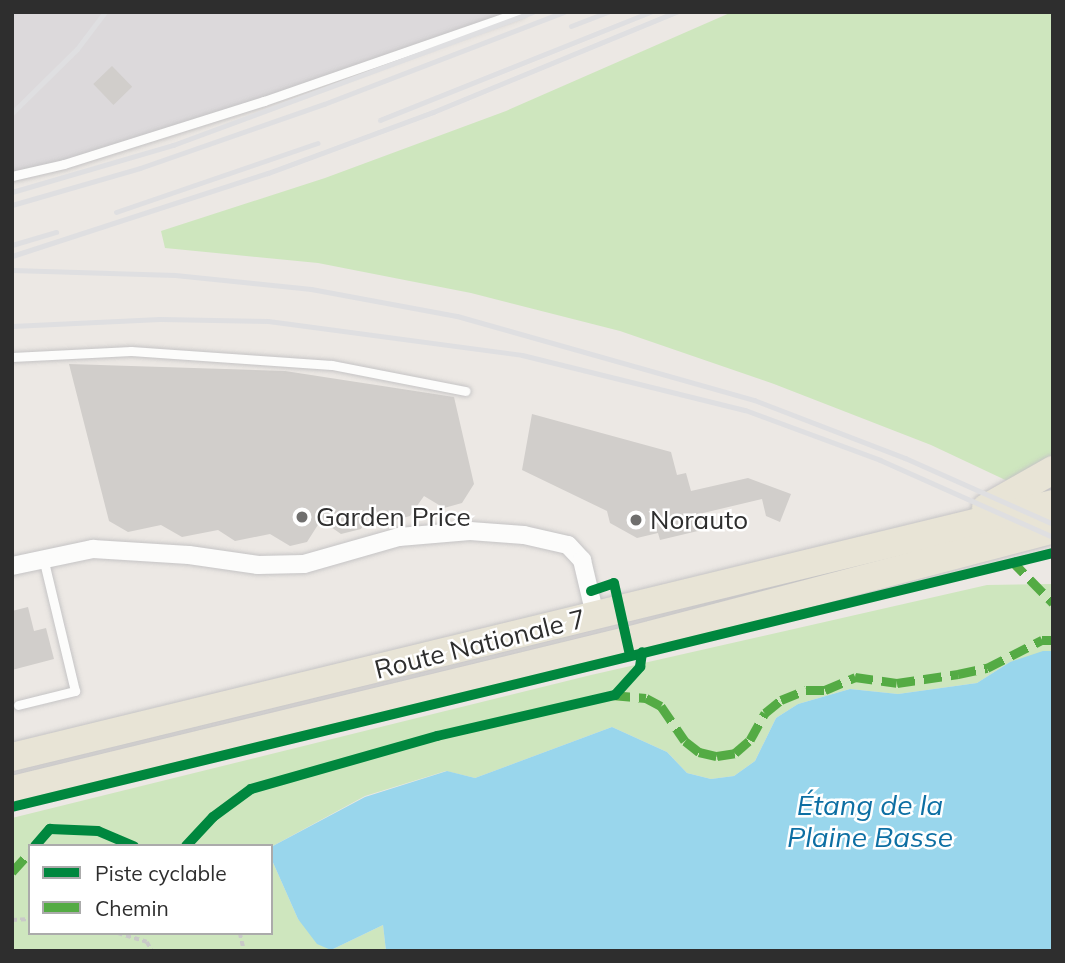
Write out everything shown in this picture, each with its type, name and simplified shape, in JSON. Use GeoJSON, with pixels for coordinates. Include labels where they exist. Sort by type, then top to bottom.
{"type":"FeatureCollection","features":[{"type":"Feature","properties":{"kind":"main road"},"geometry":{"type":"LineString","coordinates":[[950,526],[1019,492],[1053,470]]}},
{"type":"Feature","properties":{"kind":"main road","name":"Route Nationale 7"},"geometry":{"type":"LineString","coordinates":[[12,757],[950,526],[989,520],[1053,504]]}},
{"type":"Feature","properties":{"kind":"main road","name":"Route Nationale 7"},"geometry":{"type":"LineString","coordinates":[[12,790],[980,551],[1053,529]]}},
{"type":"Feature","properties":{"kind":"main road"},"geometry":{"type":"LineString","coordinates":[[980,551],[1008,554],[1053,542]]}},
{"type":"Feature","properties":{"kind":"street"},"geometry":{"type":"LineString","coordinates":[[12,566],[93,549],[189,555],[258,565],[304,564],[399,537],[470,531],[524,535],[568,545],[582,560],[595,615]]}},
{"type":"Feature","properties":{"kind":"lane"},"geometry":{"type":"LineString","coordinates":[[12,176],[64,164],[264,101],[520,12]]}},
{"type":"Feature","properties":{"kind":"lane"},"geometry":{"type":"LineString","coordinates":[[12,356],[131,351],[332,365],[466,391]]}},
{"type":"Feature","properties":{"kind":"lane"},"geometry":{"type":"LineString","coordinates":[[18,705],[75,691],[43,558]]}},
{"type":"Feature","properties":{"kind":"path"},"geometry":{"type":"LineString","coordinates":[[124,935],[147,943],[152,951]]}},
{"type":"Feature","properties":{"kind":"shaded area"},"geometry":{"type":"Polygon","coordinates":[[[12,12],[512,12],[264,101],[12,176],[12,12]]]}},
{"type":"Feature","properties":{"kind":"green space"},"geometry":{"type":"Polygon","coordinates":[[[732,12],[1053,12],[1053,478],[1016,485],[931,445],[774,384],[620,331],[471,293],[318,263],[165,248],[161,231],[325,178],[506,111],[732,12]]]}},
{"type":"Feature","properties":{"kind":"green space"},"geometry":{"type":"Polygon","coordinates":[[[1053,584],[1053,651],[1010,662],[977,683],[898,694],[850,689],[798,704],[776,718],[755,761],[734,776],[711,779],[687,773],[667,752],[612,727],[475,778],[446,771],[365,796],[273,846],[28,844],[28,935],[273,935],[273,863],[298,919],[331,950],[383,925],[386,951],[12,951],[12,818],[591,675],[987,585],[1053,584]]]}},
{"type":"Feature","properties":{"kind":"water","name":"Étang de la Plaine Basse"},"geometry":{"type":"Polygon","coordinates":[[[1043,651],[1053,651],[1053,951],[386,951],[383,925],[331,950],[317,944],[298,919],[273,863],[273,846],[365,797],[447,771],[475,778],[612,727],[667,752],[687,773],[711,779],[734,776],[755,761],[776,718],[798,704],[850,689],[898,694],[977,683],[1010,662],[1043,651]]]}},
{"type":"Feature","properties":{"kind":"building"},"geometry":{"type":"Polygon","coordinates":[[[112,66],[132,87],[113,105],[93,84],[112,66]]]}},
{"type":"Feature","properties":{"kind":"building"},"geometry":{"type":"Polygon","coordinates":[[[69,364],[285,371],[454,397],[474,484],[462,503],[444,508],[424,496],[410,516],[391,521],[373,509],[361,529],[341,534],[321,520],[307,542],[290,546],[270,534],[235,541],[218,530],[182,537],[161,525],[128,532],[109,521],[69,364]]]}},
{"type":"Feature","properties":{"kind":"building"},"geometry":{"type":"Polygon","coordinates":[[[532,414],[671,452],[677,475],[686,473],[691,491],[748,478],[791,494],[780,522],[766,516],[762,499],[699,514],[702,530],[660,540],[658,533],[637,538],[610,523],[607,511],[522,470],[532,414]]]}},
{"type":"Feature","properties":{"kind":"building"},"geometry":{"type":"Polygon","coordinates":[[[28,607],[34,631],[46,628],[54,659],[12,670],[12,611],[28,607]]]}},
{"type":"Feature","properties":{"kind":"railway"},"geometry":{"type":"LineString","coordinates":[[12,113],[77,49],[105,12]]}},
{"type":"Feature","properties":{"kind":"railway"},"geometry":{"type":"LineString","coordinates":[[12,192],[173,145],[532,12]]}},
{"type":"Feature","properties":{"kind":"railway"},"geometry":{"type":"LineString","coordinates":[[12,205],[140,168],[324,104],[564,12]]}},
{"type":"Feature","properties":{"kind":"railway"},"geometry":{"type":"LineString","coordinates":[[571,26],[607,12]]}},
{"type":"Feature","properties":{"kind":"railway"},"geometry":{"type":"LineString","coordinates":[[380,120],[650,12]]}},
{"type":"Feature","properties":{"kind":"railway"},"geometry":{"type":"LineString","coordinates":[[12,256],[268,173],[433,112],[676,12]]}},
{"type":"Feature","properties":{"kind":"railway"},"geometry":{"type":"LineString","coordinates":[[116,212],[318,143]]}},
{"type":"Feature","properties":{"kind":"railway"},"geometry":{"type":"LineString","coordinates":[[12,245],[56,232]]}},
{"type":"Feature","properties":{"kind":"railway"},"geometry":{"type":"LineString","coordinates":[[12,270],[175,275],[311,289],[457,316],[754,400],[905,458],[1053,524]]}},
{"type":"Feature","properties":{"kind":"railway"},"geometry":{"type":"LineString","coordinates":[[12,326],[160,319],[268,321],[522,355],[745,410],[880,460],[1053,537]]}},
{"type":"Feature","properties":{"kind":"marked path"},"geometry":{"type":"LineString","coordinates":[[1011,560],[1053,603]]}},
{"type":"Feature","properties":{"kind":"marked path"},"geometry":{"type":"LineString","coordinates":[[612,695],[646,698],[661,706],[685,741],[699,752],[717,756],[735,753],[750,740],[765,713],[781,700],[806,690],[825,690],[855,677],[897,683],[958,674],[987,668],[1042,640],[1053,640]]}},
{"type":"Feature","properties":{"kind":"marked path"},"geometry":{"type":"LineString","coordinates":[[12,872],[28,854]]}},
{"type":"Feature","properties":{"kind":"cycle path"},"geometry":{"type":"LineString","coordinates":[[12,807],[1053,553]]}},
{"type":"Feature","properties":{"kind":"cycle path"},"geometry":{"type":"LineString","coordinates":[[591,591],[614,583],[630,655]]}},
{"type":"Feature","properties":{"kind":"cycle path"},"geometry":{"type":"LineString","coordinates":[[188,844],[213,817],[251,789],[437,736],[615,695],[640,667],[642,652]]}},
{"type":"Feature","properties":{"kind":"cycle path"},"geometry":{"type":"LineString","coordinates":[[37,844],[50,829],[98,831],[129,844]]}},
{"type":"Feature","properties":{"kind":"place","name":"Garden Price"},"geometry":{"type":"Point","coordinates":[302,517]}},
{"type":"Feature","properties":{"kind":"place","name":"Norauto"},"geometry":{"type":"Point","coordinates":[636,520]}}]}
